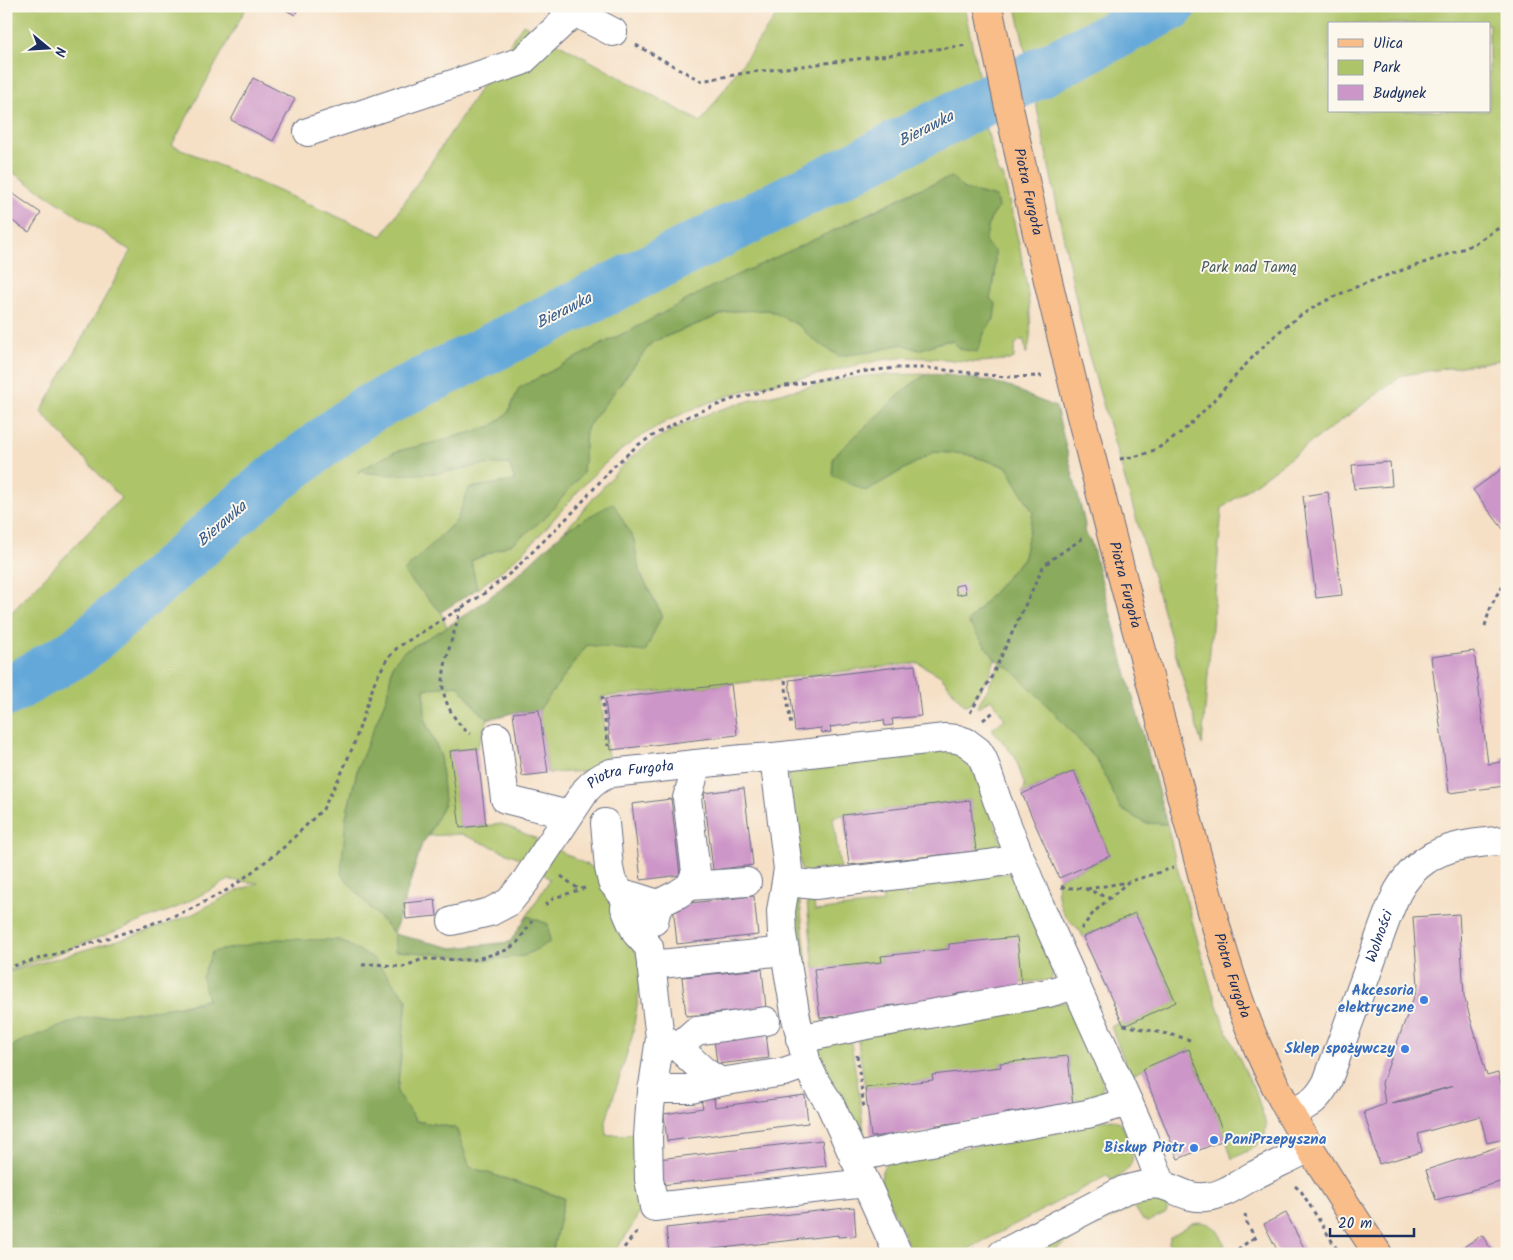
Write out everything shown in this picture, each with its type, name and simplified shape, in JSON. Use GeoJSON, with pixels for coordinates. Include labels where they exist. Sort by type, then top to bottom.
{"type":"FeatureCollection","features":[{"type":"Feature","properties":{"kind":"main road","name":"Piotra Furgoła"},"geometry":{"type":"LineString","coordinates":[[988,6],[1017,148],[1070,376],[1226,962],[1240,1004],[1267,1068],[1318,1164],[1378,1254]]}},
{"type":"Feature","properties":{"kind":"street"},"geometry":{"type":"LineString","coordinates":[[308,132],[522,61],[569,9],[613,32]]}},
{"type":"Feature","properties":{"kind":"street","name":"Piotra Furgoła"},"geometry":{"type":"LineString","coordinates":[[452,921],[490,912],[516,895],[569,815],[592,784],[602,776],[924,740],[951,738],[962,740],[978,751],[983,759],[1036,897],[1128,1102],[1162,1185]]}},
{"type":"Feature","properties":{"kind":"street"},"geometry":{"type":"LineString","coordinates":[[498,744],[505,799],[569,815]]}},
{"type":"Feature","properties":{"kind":"street"},"geometry":{"type":"LineString","coordinates":[[774,757],[787,859],[781,918],[785,950],[804,1051],[816,1083],[862,1156],[866,1183],[898,1254]]}},
{"type":"Feature","properties":{"kind":"street"},"geometry":{"type":"LineString","coordinates":[[690,886],[696,872],[687,798],[696,764]]}},
{"type":"Feature","properties":{"kind":"street"},"geometry":{"type":"LineString","coordinates":[[605,823],[612,882],[627,900]]}},
{"type":"Feature","properties":{"kind":"street","name":"Wolności"},"geometry":{"type":"LineString","coordinates":[[1291,1114],[1313,1102],[1327,1082],[1386,921],[1398,891],[1406,880],[1415,869],[1438,853],[1454,847],[1507,840]]}},
{"type":"Feature","properties":{"kind":"street"},"geometry":{"type":"LineString","coordinates":[[786,882],[824,884],[990,864],[1006,861],[1019,855]]}},
{"type":"Feature","properties":{"kind":"street"},"geometry":{"type":"LineString","coordinates":[[747,882],[690,886],[658,904],[633,896],[627,900],[625,908],[650,956],[669,1043],[652,1089],[649,1114],[648,1164],[654,1207],[866,1183]]}},
{"type":"Feature","properties":{"kind":"street"},"geometry":{"type":"LineString","coordinates":[[650,956],[658,904]]}},
{"type":"Feature","properties":{"kind":"street"},"geometry":{"type":"LineString","coordinates":[[650,956],[785,950]]}},
{"type":"Feature","properties":{"kind":"street"},"geometry":{"type":"LineString","coordinates":[[652,1089],[692,1089],[720,1082],[784,1072],[804,1051],[852,1028],[1048,993],[1075,985]]}},
{"type":"Feature","properties":{"kind":"street"},"geometry":{"type":"LineString","coordinates":[[669,1043],[696,1031],[766,1021]]}},
{"type":"Feature","properties":{"kind":"street"},"geometry":{"type":"LineString","coordinates":[[669,1043],[720,1082]]}},
{"type":"Feature","properties":{"kind":"street"},"geometry":{"type":"LineString","coordinates":[[862,1156],[1087,1114],[1128,1102]]}},
{"type":"Feature","properties":{"kind":"street"},"geometry":{"type":"LineString","coordinates":[[1002,1254],[1124,1190],[1150,1185],[1162,1185],[1186,1195],[1207,1197],[1220,1194],[1309,1148]]}},
{"type":"Feature","properties":{"kind":"path"},"geometry":{"type":"LineString","coordinates":[[613,32],[701,81],[745,73],[995,42]]}},
{"type":"Feature","properties":{"kind":"path"},"geometry":{"type":"LineString","coordinates":[[1094,465],[1145,454],[1175,437],[1194,421],[1272,339],[1296,319],[1323,302],[1350,289],[1469,246],[1507,224]]}},
{"type":"Feature","properties":{"kind":"path"},"geometry":{"type":"LineString","coordinates":[[6,968],[124,933],[190,910],[231,888],[283,848],[323,808],[345,765],[375,681],[387,659],[398,647],[482,595],[513,571],[614,467],[638,445],[659,432],[691,415],[725,402],[776,388],[859,372],[896,368],[928,368],[1005,377],[1070,376]]}},
{"type":"Feature","properties":{"kind":"path"},"geometry":{"type":"LineString","coordinates":[[969,714],[991,678],[1043,567],[1054,556],[1084,538]]}},
{"type":"Feature","properties":{"kind":"path"},"geometry":{"type":"LineString","coordinates":[[1485,626],[1489,610],[1507,583]]}},
{"type":"Feature","properties":{"kind":"path"},"geometry":{"type":"LineString","coordinates":[[461,607],[446,664],[443,680],[444,691],[449,706],[466,731],[479,741],[498,744]]}},
{"type":"Feature","properties":{"kind":"path"},"geometry":{"type":"LineString","coordinates":[[785,680],[792,733]]}},
{"type":"Feature","properties":{"kind":"path"},"geometry":{"type":"LineString","coordinates":[[981,721],[994,711]]}},
{"type":"Feature","properties":{"kind":"path"},"geometry":{"type":"LineString","coordinates":[[1057,886],[1086,889],[1128,882],[1177,867]]}},
{"type":"Feature","properties":{"kind":"path"},"geometry":{"type":"LineString","coordinates":[[1077,934],[1094,912],[1128,882]]}},
{"type":"Feature","properties":{"kind":"path"},"geometry":{"type":"LineString","coordinates":[[1086,889],[1109,898]]}},
{"type":"Feature","properties":{"kind":"path"},"geometry":{"type":"LineString","coordinates":[[1118,1024],[1190,1040]]}},
{"type":"Feature","properties":{"kind":"path"},"geometry":{"type":"LineString","coordinates":[[852,1028],[862,1087],[862,1156]]}},
{"type":"Feature","properties":{"kind":"path"},"geometry":{"type":"LineString","coordinates":[[1291,1183],[1301,1191],[1340,1254]]}},
{"type":"Feature","properties":{"kind":"path"},"geometry":{"type":"LineString","coordinates":[[1245,1212],[1247,1223],[1258,1243]]}},
{"type":"Feature","properties":{"kind":"path"},"geometry":{"type":"LineString","coordinates":[[1231,1254],[1255,1237]]}},
{"type":"Feature","properties":{"kind":"green space"},"geometry":{"type":"Polygon","coordinates":[[[6,6],[247,6],[172,145],[382,236],[523,24],[701,122],[783,6],[964,6],[981,88],[492,331],[381,389],[319,433],[106,613],[69,647],[6,675],[6,618],[121,498],[41,412],[131,251],[6,168],[6,6]]]}},
{"type":"Feature","properties":{"kind":"green space","name":"Park nad Tamą"},"geometry":{"type":"Polygon","coordinates":[[[1016,6],[1507,6],[1507,359],[1403,375],[1222,508],[1202,745],[1085,342],[1016,6]]]}},
{"type":"Feature","properties":{"kind":"green space"},"geometry":{"type":"Polygon","coordinates":[[[981,117],[989,137],[998,173],[1003,175],[1024,267],[1030,319],[1030,339],[1026,354],[1024,340],[1021,340],[1016,343],[1014,358],[1009,360],[975,362],[928,358],[899,358],[880,360],[773,383],[707,403],[646,433],[609,460],[530,545],[477,589],[471,561],[513,543],[583,473],[586,429],[652,342],[731,311],[769,310],[798,325],[815,341],[871,352],[902,344],[919,350],[944,341],[952,341],[977,351],[985,331],[994,319],[990,299],[995,275],[984,242],[990,220],[998,208],[996,197],[964,189],[914,191],[598,346],[520,388],[508,413],[492,426],[448,439],[440,473],[481,465],[509,464],[515,481],[469,488],[457,520],[403,572],[441,612],[447,627],[403,652],[393,664],[387,696],[358,767],[346,817],[358,894],[394,934],[451,955],[489,960],[548,924],[527,916],[550,879],[542,873],[554,848],[597,870],[643,968],[632,1037],[605,1124],[606,1135],[636,1134],[640,1209],[631,1227],[612,1254],[552,1254],[564,1198],[469,1167],[456,1128],[416,1121],[397,1093],[407,999],[209,999],[19,1042],[6,1051],[6,973],[145,932],[191,915],[234,892],[258,883],[229,880],[178,907],[6,972],[6,714],[74,667],[209,555],[320,453],[344,435],[439,383],[450,380],[487,361],[493,361],[500,354],[507,353],[528,340],[535,340],[564,327],[599,306],[602,307],[613,303],[695,259],[696,261],[724,248],[911,152],[924,148],[981,117]]]}},
{"type":"Feature","properties":{"kind":"green space"},"geometry":{"type":"Polygon","coordinates":[[[952,177],[964,189],[996,197],[998,208],[990,220],[985,242],[995,252],[995,275],[990,299],[996,304],[994,319],[985,331],[977,352],[960,349],[952,341],[944,341],[919,350],[902,344],[871,352],[839,356],[815,341],[798,325],[769,310],[730,311],[652,342],[586,429],[583,473],[545,518],[513,543],[471,561],[477,589],[441,612],[403,572],[457,520],[469,488],[515,481],[509,464],[481,465],[440,473],[392,475],[357,472],[394,452],[492,426],[508,413],[519,388],[709,288],[861,218],[914,191],[952,177]]]}},
{"type":"Feature","properties":{"kind":"green space"},"geometry":{"type":"Polygon","coordinates":[[[927,374],[909,386],[866,491],[934,452],[966,454],[1007,467],[1033,512],[1024,557],[968,622],[995,659],[989,677],[971,703],[963,704],[941,676],[918,663],[601,697],[609,765],[594,771],[548,773],[539,710],[587,645],[662,615],[639,571],[634,540],[613,504],[564,531],[621,467],[643,448],[660,437],[697,418],[716,411],[819,384],[876,375],[927,374]]]}},
{"type":"Feature","properties":{"kind":"green space"},"geometry":{"type":"Polygon","coordinates":[[[927,374],[989,381],[1012,387],[1056,407],[1083,516],[1084,531],[1091,542],[1167,824],[1145,823],[1121,809],[1097,760],[1013,671],[995,659],[968,622],[1024,557],[1033,512],[1007,467],[966,454],[934,452],[866,491],[832,475],[833,457],[909,386],[927,374]]]}},
{"type":"Feature","properties":{"kind":"green space"},"geometry":{"type":"Polygon","coordinates":[[[613,503],[634,540],[639,571],[662,615],[645,652],[587,645],[539,710],[513,713],[488,719],[477,709],[458,685],[424,689],[425,721],[440,754],[444,803],[428,836],[422,844],[394,934],[341,874],[346,817],[358,767],[387,696],[393,664],[403,652],[447,627],[486,600],[516,576],[564,531],[613,503]]]}},
{"type":"Feature","properties":{"kind":"green space"},"geometry":{"type":"Polygon","coordinates":[[[1000,662],[1013,671],[1045,703],[1097,760],[1121,809],[1145,823],[1167,824],[1177,867],[1210,984],[1223,1023],[1257,1096],[1266,1124],[1265,1135],[1259,1143],[1232,1159],[1226,1139],[1189,1049],[1130,1075],[1111,1027],[1122,1021],[1125,1026],[1176,1001],[1135,913],[1083,937],[1062,911],[1058,898],[1057,879],[1110,856],[1074,771],[1022,794],[1025,786],[1015,757],[992,729],[1005,719],[991,699],[978,708],[977,706],[1000,662]]]}},
{"type":"Feature","properties":{"kind":"green space"},"geometry":{"type":"Polygon","coordinates":[[[458,685],[477,709],[488,719],[477,748],[451,751],[460,828],[502,824],[537,839],[527,861],[461,834],[428,836],[444,803],[440,754],[425,721],[424,689],[458,685]]]}},
{"type":"Feature","properties":{"kind":"green space"},"geometry":{"type":"Polygon","coordinates":[[[941,745],[969,756],[1002,844],[1000,847],[976,851],[970,800],[833,817],[840,868],[812,870],[812,877],[801,870],[788,775],[791,768],[941,745]]]}},
{"type":"Feature","properties":{"kind":"green space"},"geometry":{"type":"Polygon","coordinates":[[[1010,873],[1015,876],[1054,969],[1051,980],[1021,983],[949,944],[949,949],[881,956],[882,962],[814,969],[806,893],[813,892],[815,911],[883,903],[881,884],[904,881],[907,898],[911,897],[909,880],[1010,873]]]}},
{"type":"Feature","properties":{"kind":"green space"},"geometry":{"type":"Polygon","coordinates":[[[799,895],[814,1025],[810,1024],[789,920],[795,899],[799,895]]]}},
{"type":"Feature","properties":{"kind":"green space"},"geometry":{"type":"Polygon","coordinates":[[[527,916],[548,924],[550,942],[524,956],[489,960],[395,951],[394,934],[453,948],[510,942],[527,916]]]}},
{"type":"Feature","properties":{"kind":"green space"},"geometry":{"type":"Polygon","coordinates":[[[277,939],[339,940],[373,958],[407,999],[397,1092],[416,1121],[456,1128],[470,1167],[564,1198],[552,1254],[6,1254],[6,1051],[19,1042],[80,1019],[176,1007],[208,1000],[202,977],[212,952],[277,939]]]}},
{"type":"Feature","properties":{"kind":"green space"},"geometry":{"type":"Polygon","coordinates":[[[1065,1002],[1072,1009],[1076,1017],[1103,1082],[1101,1094],[1094,1099],[1073,1100],[1068,1056],[1000,1063],[1001,1067],[933,1080],[865,1088],[857,1035],[1065,1002]]]}},
{"type":"Feature","properties":{"kind":"green space"},"geometry":{"type":"Polygon","coordinates":[[[850,1036],[865,1143],[816,1054],[823,1044],[850,1036]]]}},
{"type":"Feature","properties":{"kind":"green space"},"geometry":{"type":"Polygon","coordinates":[[[1112,1119],[1123,1127],[1132,1151],[1131,1163],[1125,1172],[1111,1181],[1108,1175],[959,1254],[912,1254],[881,1183],[882,1171],[886,1163],[1112,1119]]]}},
{"type":"Feature","properties":{"kind":"green space"},"geometry":{"type":"Polygon","coordinates":[[[1156,1199],[1165,1202],[1167,1211],[1165,1214],[1148,1222],[1142,1219],[1134,1206],[1045,1254],[1031,1254],[1116,1208],[1132,1201],[1156,1199]]]}},
{"type":"Feature","properties":{"kind":"green space"},"geometry":{"type":"Polygon","coordinates":[[[1199,1222],[1216,1229],[1224,1244],[1225,1252],[1222,1254],[1173,1254],[1169,1244],[1170,1237],[1193,1223],[1199,1222]]]}},
{"type":"Feature","properties":{"kind":"building"},"geometry":{"type":"Polygon","coordinates":[[[278,6],[300,6],[295,15],[278,6]]]}},
{"type":"Feature","properties":{"kind":"building"},"geometry":{"type":"Polygon","coordinates":[[[253,78],[295,99],[273,141],[231,120],[253,78]]]}},
{"type":"Feature","properties":{"kind":"building"},"geometry":{"type":"Polygon","coordinates":[[[6,189],[41,213],[29,232],[6,217],[6,189]]]}},
{"type":"Feature","properties":{"kind":"building"},"geometry":{"type":"Polygon","coordinates":[[[1390,462],[1392,486],[1354,489],[1352,465],[1390,462]]]}},
{"type":"Feature","properties":{"kind":"building"},"geometry":{"type":"Polygon","coordinates":[[[1507,465],[1507,526],[1503,529],[1473,490],[1507,465]]]}},
{"type":"Feature","properties":{"kind":"building"},"geometry":{"type":"Polygon","coordinates":[[[1328,492],[1342,595],[1316,598],[1303,496],[1328,492]]]}},
{"type":"Feature","properties":{"kind":"building"},"geometry":{"type":"Polygon","coordinates":[[[964,584],[966,593],[957,595],[955,586],[964,584]]]}},
{"type":"Feature","properties":{"kind":"building"},"geometry":{"type":"Polygon","coordinates":[[[1474,651],[1488,764],[1501,762],[1501,758],[1507,758],[1507,791],[1505,786],[1449,793],[1431,657],[1474,651]]]}},
{"type":"Feature","properties":{"kind":"building"},"geometry":{"type":"Polygon","coordinates":[[[915,665],[921,716],[892,719],[893,725],[885,726],[884,720],[830,727],[831,732],[822,733],[821,728],[795,731],[789,680],[915,665]]]}},
{"type":"Feature","properties":{"kind":"building"},"geometry":{"type":"Polygon","coordinates":[[[731,684],[737,735],[611,750],[605,699],[731,684]]]}},
{"type":"Feature","properties":{"kind":"building"},"geometry":{"type":"Polygon","coordinates":[[[539,710],[548,773],[522,776],[513,713],[539,710]]]}},
{"type":"Feature","properties":{"kind":"building"},"geometry":{"type":"Polygon","coordinates":[[[477,748],[486,825],[460,828],[450,751],[477,748]]]}},
{"type":"Feature","properties":{"kind":"building"},"geometry":{"type":"Polygon","coordinates":[[[1074,771],[1110,856],[1059,878],[1022,794],[1074,771]]]}},
{"type":"Feature","properties":{"kind":"building"},"geometry":{"type":"Polygon","coordinates":[[[744,788],[753,865],[713,870],[704,793],[744,788]]]}},
{"type":"Feature","properties":{"kind":"building"},"geometry":{"type":"Polygon","coordinates":[[[671,799],[680,875],[641,880],[632,804],[671,799]]]}},
{"type":"Feature","properties":{"kind":"building"},"geometry":{"type":"Polygon","coordinates":[[[970,800],[976,851],[849,865],[843,815],[970,800]]]}},
{"type":"Feature","properties":{"kind":"building"},"geometry":{"type":"Polygon","coordinates":[[[754,896],[758,935],[677,944],[673,905],[754,896]]]}},
{"type":"Feature","properties":{"kind":"building"},"geometry":{"type":"Polygon","coordinates":[[[435,900],[437,916],[406,919],[404,903],[435,900]]]}},
{"type":"Feature","properties":{"kind":"building"},"geometry":{"type":"Polygon","coordinates":[[[1135,913],[1176,1002],[1124,1026],[1083,937],[1135,913]]]}},
{"type":"Feature","properties":{"kind":"building"},"geometry":{"type":"Polygon","coordinates":[[[1459,914],[1464,996],[1487,1076],[1498,1073],[1507,1105],[1507,1138],[1487,1143],[1480,1116],[1418,1134],[1422,1152],[1379,1164],[1364,1112],[1385,1104],[1382,1083],[1418,986],[1413,917],[1459,914]],[[1453,1086],[1391,1103],[1408,1100],[1453,1086]]]}},
{"type":"Feature","properties":{"kind":"building"},"geometry":{"type":"Polygon","coordinates":[[[1017,937],[1022,987],[953,994],[954,999],[885,1006],[885,1011],[820,1018],[814,969],[882,962],[881,956],[949,949],[949,944],[1017,937]]]}},
{"type":"Feature","properties":{"kind":"building"},"geometry":{"type":"Polygon","coordinates":[[[762,969],[766,1008],[686,1016],[682,977],[762,969]]]}},
{"type":"Feature","properties":{"kind":"building"},"geometry":{"type":"Polygon","coordinates":[[[766,1033],[769,1058],[717,1064],[714,1039],[766,1033]]]}},
{"type":"Feature","properties":{"kind":"building"},"geometry":{"type":"Polygon","coordinates":[[[1189,1049],[1226,1139],[1178,1159],[1142,1069],[1189,1049]]]}},
{"type":"Feature","properties":{"kind":"building"},"geometry":{"type":"Polygon","coordinates":[[[1068,1056],[1073,1106],[1004,1113],[1005,1117],[936,1125],[937,1130],[871,1137],[865,1088],[933,1080],[932,1075],[1001,1067],[1000,1063],[1068,1056]]]}},
{"type":"Feature","properties":{"kind":"building"},"geometry":{"type":"Polygon","coordinates":[[[805,1095],[808,1123],[667,1141],[664,1114],[703,1108],[701,1100],[714,1098],[715,1107],[805,1095]]]}},
{"type":"Feature","properties":{"kind":"building"},"geometry":{"type":"Polygon","coordinates":[[[822,1140],[826,1166],[661,1185],[658,1159],[822,1140]]]}},
{"type":"Feature","properties":{"kind":"building"},"geometry":{"type":"Polygon","coordinates":[[[1507,1144],[1507,1180],[1436,1200],[1426,1170],[1507,1144]]]}},
{"type":"Feature","properties":{"kind":"building"},"geometry":{"type":"Polygon","coordinates":[[[854,1207],[856,1236],[838,1237],[838,1235],[669,1254],[666,1228],[854,1207]]]}},
{"type":"Feature","properties":{"kind":"building"},"geometry":{"type":"Polygon","coordinates":[[[1286,1213],[1307,1254],[1279,1254],[1264,1224],[1286,1213]]]}},
{"type":"Feature","properties":{"kind":"building"},"geometry":{"type":"Polygon","coordinates":[[[1482,1235],[1494,1254],[1453,1254],[1482,1235]]]}},
{"type":"Feature","properties":{"kind":"waterway","name":"Bierawka"},"geometry":{"type":"LineString","coordinates":[[6,692],[77,652],[266,486],[365,411],[866,161],[1171,6]]}},
{"type":"Feature","properties":{"kind":"place","name":"Akcesoria elektryczne"},"geometry":{"type":"Point","coordinates":[1424,1000]}},
{"type":"Feature","properties":{"kind":"place","name":"Sklep spożywczy"},"geometry":{"type":"Point","coordinates":[1405,1049]}},
{"type":"Feature","properties":{"kind":"place","name":"PaniPrzepyszna"},"geometry":{"type":"Point","coordinates":[1214,1140]}},
{"type":"Feature","properties":{"kind":"place","name":"Biskup Piotr"},"geometry":{"type":"Point","coordinates":[1194,1148]}}]}
